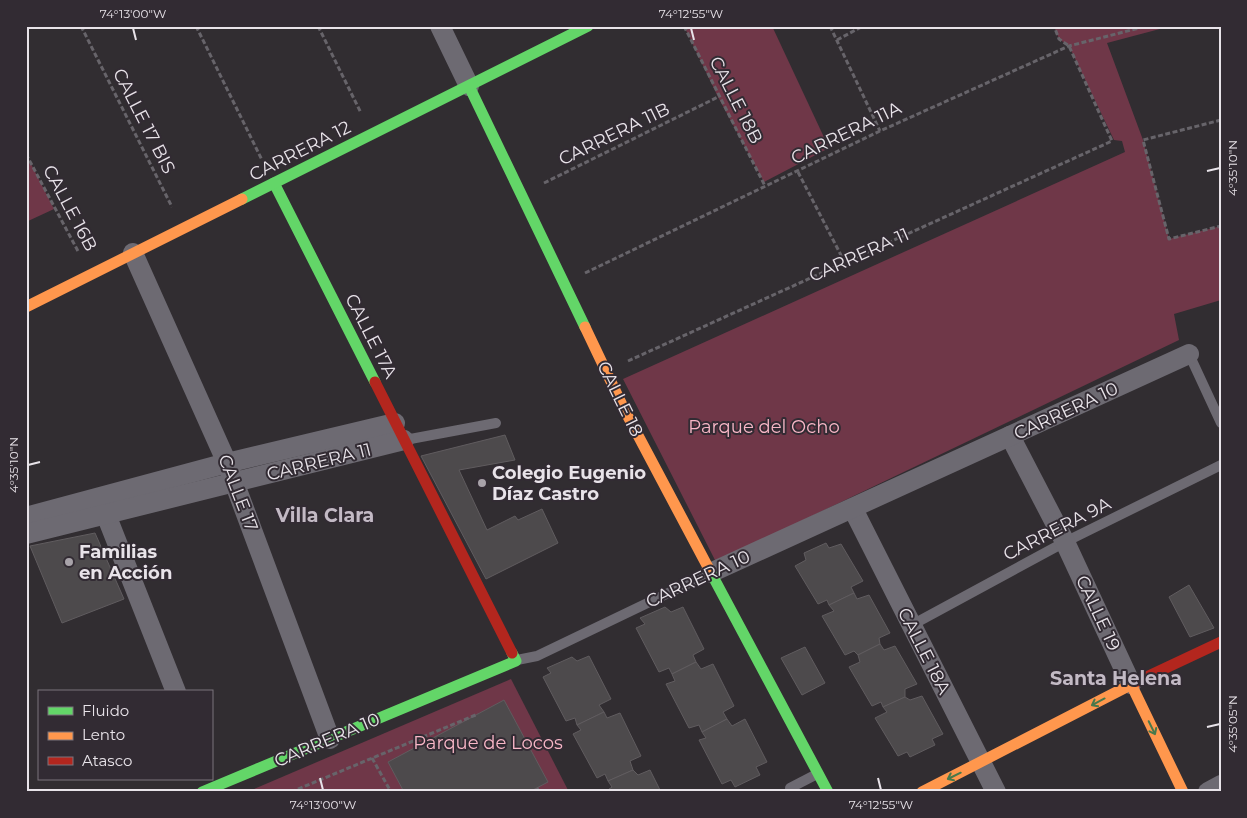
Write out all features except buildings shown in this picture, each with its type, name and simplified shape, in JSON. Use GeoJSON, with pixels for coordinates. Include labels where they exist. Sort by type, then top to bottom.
{"type":"FeatureCollection","features":[{"type":"Feature","properties":{"kind":"street","name":"CALLE 18"},"geometry":{"type":"LineString","coordinates":[[440,26],[624,409],[710,574],[828,792]]}},
{"type":"Feature","properties":{"kind":"street","name":"CARRERA 12"},"geometry":{"type":"LineString","coordinates":[[26,307],[588,26]]}},
{"type":"Feature","properties":{"kind":"street","name":"CALLE 17A"},"geometry":{"type":"LineString","coordinates":[[274,184],[516,661]]}},
{"type":"Feature","properties":{"kind":"street","name":"CALLE 17"},"geometry":{"type":"LineString","coordinates":[[133,253],[227,463],[330,739]]}},
{"type":"Feature","properties":{"kind":"street","name":"CARRERA 10"},"geometry":{"type":"LineString","coordinates":[[710,574],[1189,354]]}},
{"type":"Feature","properties":{"kind":"street","name":"CARRERA 11"},"geometry":{"type":"LineString","coordinates":[[103,506],[227,463],[395,423]]}},
{"type":"Feature","properties":{"kind":"street","name":"CALLE 19"},"geometry":{"type":"LineString","coordinates":[[1010,436],[1065,542],[1183,792]]}},
{"type":"Feature","properties":{"kind":"street","name":"CARRERA 11"},"geometry":{"type":"LineString","coordinates":[[29,525],[103,506],[235,483],[404,440]]}},
{"type":"Feature","properties":{"kind":"street"},"geometry":{"type":"LineString","coordinates":[[103,506],[175,690]]}},
{"type":"Feature","properties":{"kind":"street","name":"CALLE 18A"},"geometry":{"type":"LineString","coordinates":[[853,508],[910,626],[996,792]]}},
{"type":"Feature","properties":{"kind":"street"},"geometry":{"type":"LineString","coordinates":[[922,792],[1132,684],[1221,642]]}},
{"type":"Feature","properties":{"kind":"street","name":"CARRERA 10"},"geometry":{"type":"LineString","coordinates":[[209,786],[330,739],[516,661]]}},
{"type":"Feature","properties":{"kind":"street"},"geometry":{"type":"LineString","coordinates":[[1208,792],[1221,785]]}},
{"type":"Feature","properties":{"kind":"lane"},"geometry":{"type":"LineString","coordinates":[[1189,354],[1221,423]]}},
{"type":"Feature","properties":{"kind":"lane","name":"CARRERA 11"},"geometry":{"type":"LineString","coordinates":[[404,440],[496,424]]}},
{"type":"Feature","properties":{"kind":"lane","name":"CARRERA 9A"},"geometry":{"type":"LineString","coordinates":[[910,626],[1065,542],[1221,465]]}},
{"type":"Feature","properties":{"kind":"lane","name":"CARRERA 10"},"geometry":{"type":"LineString","coordinates":[[516,661],[537,656],[710,574]]}},
{"type":"Feature","properties":{"kind":"lane"},"geometry":{"type":"LineString","coordinates":[[790,788],[818,774]]}},
{"type":"Feature","properties":{"kind":"path","name":"CALLE 17 BIS"},"geometry":{"type":"LineString","coordinates":[[81,26],[183,229]]}},
{"type":"Feature","properties":{"kind":"path"},"geometry":{"type":"LineString","coordinates":[[196,26],[274,184]]}},
{"type":"Feature","properties":{"kind":"path"},"geometry":{"type":"LineString","coordinates":[[318,26],[372,135]]}},
{"type":"Feature","properties":{"kind":"path","name":"CALLE 18B"},"geometry":{"type":"LineString","coordinates":[[684,26],[718,97],[765,186]]}},
{"type":"Feature","properties":{"kind":"path"},"geometry":{"type":"LineString","coordinates":[[830,26],[880,131]]}},
{"type":"Feature","properties":{"kind":"path"},"geometry":{"type":"LineString","coordinates":[[837,40],[863,26]]}},
{"type":"Feature","properties":{"kind":"path"},"geometry":{"type":"LineString","coordinates":[[1054,26],[1059,39],[1069,46]]}},
{"type":"Feature","properties":{"kind":"path","name":"CARRERA 11A"},"geometry":{"type":"LineString","coordinates":[[564,283],[880,131],[1069,46],[1147,26]]}},
{"type":"Feature","properties":{"kind":"path","name":"CARRERA 11"},"geometry":{"type":"LineString","coordinates":[[607,371],[844,261],[1112,141],[1069,46]]}},
{"type":"Feature","properties":{"kind":"path","name":"CARRERA 11B"},"geometry":{"type":"LineString","coordinates":[[522,194],[718,97]]}},
{"type":"Feature","properties":{"kind":"path"},"geometry":{"type":"LineString","coordinates":[[1221,120],[1143,140],[1169,239],[1221,226]]}},
{"type":"Feature","properties":{"kind":"path","name":"CALLE 16B"},"geometry":{"type":"LineString","coordinates":[[26,154],[91,275]]}},
{"type":"Feature","properties":{"kind":"path"},"geometry":{"type":"LineString","coordinates":[[798,172],[844,261]]}},
{"type":"Feature","properties":{"kind":"path"},"geometry":{"type":"LineString","coordinates":[[291,792],[478,714]]}},
{"type":"Feature","properties":{"kind":"path"},"geometry":{"type":"LineString","coordinates":[[372,758],[391,792]]}},
{"type":"Feature","properties":{"kind":"green space"},"geometry":{"type":"Polygon","coordinates":[[[684,26],[772,26],[829,148],[764,182],[718,97],[684,26]]]}},
{"type":"Feature","properties":{"kind":"green space","name":"Parque del Ocho"},"geometry":{"type":"Polygon","coordinates":[[[1054,26],[1171,26],[1107,43],[1143,140],[1169,239],[1221,226],[1221,300],[1174,314],[1179,340],[716,562],[623,379],[1125,152],[1122,141],[1114,140],[1069,46],[1059,39],[1054,26]]]}},
{"type":"Feature","properties":{"kind":"green space"},"geometry":{"type":"Polygon","coordinates":[[[26,154],[54,209],[26,222],[26,154]]]}},
{"type":"Feature","properties":{"kind":"green space","name":"Parque de Locos"},"geometry":{"type":"Polygon","coordinates":[[[511,679],[569,792],[247,792],[511,679]]]}},
{"type":"Feature","properties":{"kind":"traffic: fast"},"geometry":{"type":"LineString","coordinates":[[242,199],[588,26]]}},
{"type":"Feature","properties":{"kind":"traffic: fast"},"geometry":{"type":"LineString","coordinates":[[469,86],[585,327]]}},
{"type":"Feature","properties":{"kind":"traffic: fast"},"geometry":{"type":"LineString","coordinates":[[274,183],[375,382]]}},
{"type":"Feature","properties":{"kind":"traffic: fast"},"geometry":{"type":"LineString","coordinates":[[710,571],[828,792]]}},
{"type":"Feature","properties":{"kind":"traffic: fast"},"geometry":{"type":"LineString","coordinates":[[202,792],[516,661],[512,653]]}},
{"type":"Feature","properties":{"kind":"traffic: slow"},"geometry":{"type":"LineString","coordinates":[[26,307],[242,199]]}},
{"type":"Feature","properties":{"kind":"traffic: slow"},"geometry":{"type":"LineString","coordinates":[[585,327],[624,409],[710,571]]}},
{"type":"Feature","properties":{"kind":"traffic: slow"},"geometry":{"type":"LineString","coordinates":[[922,792],[1138,681]]}},
{"type":"Feature","properties":{"kind":"traffic: slow"},"geometry":{"type":"LineString","coordinates":[[1131,684],[1183,792]]}},
{"type":"Feature","properties":{"kind":"traffic: jam"},"geometry":{"type":"LineString","coordinates":[[375,382],[512,653]]}},
{"type":"Feature","properties":{"kind":"traffic: jam"},"geometry":{"type":"LineString","coordinates":[[1138,681],[1221,642]]}},
{"type":"Feature","properties":{"kind":"place","name":"Colegio Eugenio Díaz Castro"},"geometry":{"type":"Point","coordinates":[482,483]}},
{"type":"Feature","properties":{"kind":"place","name":"Familias en Acción"},"geometry":{"type":"Point","coordinates":[69,562]}},
{"type":"Feature","properties":{"kind":"district","name":"Villa Clara"},"geometry":{"type":"Point","coordinates":[325,515]}},
{"type":"Feature","properties":{"kind":"district","name":"Santa Helena"},"geometry":{"type":"Point","coordinates":[1116,678]}}]}
